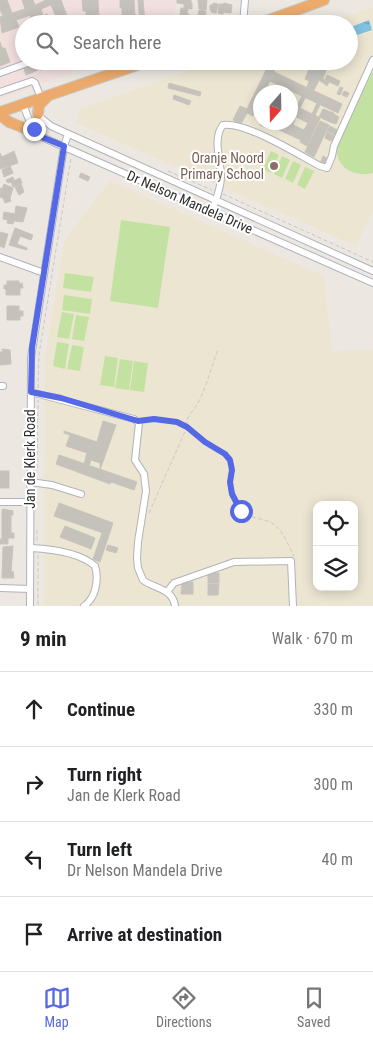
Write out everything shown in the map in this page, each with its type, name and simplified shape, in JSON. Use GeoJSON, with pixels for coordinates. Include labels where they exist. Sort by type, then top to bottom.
{"type":"FeatureCollection","features":[{"type":"Feature","properties":{"kind":"highway"},"geometry":{"type":"LineString","coordinates":[[283,15],[324,0]]}},
{"type":"Feature","properties":{"kind":"highway"},"geometry":{"type":"LineString","coordinates":[[0,114],[32,100],[123,70]]}},
{"type":"Feature","properties":{"kind":"highway"},"geometry":{"type":"LineString","coordinates":[[38,114],[40,103],[52,94]]}},
{"type":"Feature","properties":{"kind":"highway"},"geometry":{"type":"LineString","coordinates":[[0,114],[15,125],[39,134]]}},
{"type":"Feature","properties":{"kind":"street"},"geometry":{"type":"LineString","coordinates":[[244,15],[245,0]]}},
{"type":"Feature","properties":{"kind":"street"},"geometry":{"type":"LineString","coordinates":[[212,211],[219,192],[221,175],[218,134],[223,125],[232,125],[261,135],[320,166],[328,167],[334,146],[373,60]]}},
{"type":"Feature","properties":{"kind":"street"},"geometry":{"type":"LineString","coordinates":[[0,73],[15,68]]}},
{"type":"Feature","properties":{"kind":"street"},"geometry":{"type":"LineString","coordinates":[[0,92],[32,81],[35,83],[31,124],[39,134]]}},
{"type":"Feature","properties":{"kind":"street"},"geometry":{"type":"LineString","coordinates":[[32,100],[38,114]]}},
{"type":"Feature","properties":{"kind":"street","name":"Dr Nelson Mandela Drive"},"geometry":{"type":"LineString","coordinates":[[38,114],[51,126],[68,134],[373,271]]}},
{"type":"Feature","properties":{"kind":"street","name":"Dr Nelson Mandela Drive"},"geometry":{"type":"LineString","coordinates":[[39,134],[373,282]]}},
{"type":"Feature","properties":{"kind":"street","name":"Jan de Klerk Road"},"geometry":{"type":"LineString","coordinates":[[30,606],[34,548],[30,502],[33,483],[32,348],[64,146],[68,134]]}},
{"type":"Feature","properties":{"kind":"street"},"geometry":{"type":"LineString","coordinates":[[0,257],[44,273]]}},
{"type":"Feature","properties":{"kind":"street"},"geometry":{"type":"LineString","coordinates":[[31,392],[61,398],[138,421],[140,428],[136,445],[136,460],[144,474],[146,491],[138,539],[138,568],[140,576],[146,582],[167,592],[175,606]]}},
{"type":"Feature","properties":{"kind":"street"},"geometry":{"type":"LineString","coordinates":[[33,483],[52,485],[81,494]]}},
{"type":"Feature","properties":{"kind":"street"},"geometry":{"type":"LineString","coordinates":[[0,502],[30,502]]}},
{"type":"Feature","properties":{"kind":"street"},"geometry":{"type":"LineString","coordinates":[[34,548],[78,556],[95,566],[94,593],[91,601],[84,606]]}},
{"type":"Feature","properties":{"kind":"street"},"geometry":{"type":"LineString","coordinates":[[167,592],[174,583],[234,562],[291,560],[293,606]]}},
{"type":"Feature","properties":{"kind":"street"},"geometry":{"type":"LineString","coordinates":[[0,588],[30,589]]}},
{"type":"Feature","properties":{"kind":"path"},"geometry":{"type":"LineString","coordinates":[[33,483],[39,354],[72,156]]}},
{"type":"Feature","properties":{"kind":"path"},"geometry":{"type":"LineString","coordinates":[[164,170],[219,192],[373,262]]}},
{"type":"Feature","properties":{"kind":"path"},"geometry":{"type":"LineString","coordinates":[[148,515],[187,427],[186,422],[190,413],[198,404],[218,350]]}},
{"type":"Feature","properties":{"kind":"path"},"geometry":{"type":"LineString","coordinates":[[138,421],[154,419],[177,422],[225,454],[230,460],[232,470],[230,482],[236,504],[241,511],[249,516],[271,522],[281,533],[294,557],[291,560]]}},
{"type":"Feature","properties":{"kind":"path"},"geometry":{"type":"LineString","coordinates":[[37,530],[34,548],[38,606]]}},
{"type":"Feature","properties":{"kind":"shaded area"},"geometry":{"type":"Polygon","coordinates":[[[0,0],[176,0],[175,15],[15,15],[15,70],[79,70],[0,99],[0,0]]]}},
{"type":"Feature","properties":{"kind":"shaded area","name":"Oranje Noord Primary School"},"geometry":{"type":"Polygon","coordinates":[[[373,7],[373,210],[356,246],[76,123],[80,109],[191,70],[358,70],[358,15],[350,15],[373,7]]]}},
{"type":"Feature","properties":{"kind":"shaded area"},"geometry":{"type":"Polygon","coordinates":[[[110,181],[324,276],[332,351],[373,350],[373,606],[44,606],[45,358],[64,241],[110,181]]]}},
{"type":"Feature","properties":{"kind":"green space"},"geometry":{"type":"Polygon","coordinates":[[[373,71],[373,173],[358,174],[346,169],[338,159],[337,144],[373,71]]]}},
{"type":"Feature","properties":{"kind":"green space"},"geometry":{"type":"Polygon","coordinates":[[[271,151],[279,155],[271,173],[263,169],[271,151]]]}},
{"type":"Feature","properties":{"kind":"green space"},"geometry":{"type":"Polygon","coordinates":[[[282,156],[290,160],[282,178],[274,174],[282,156]]]}},
{"type":"Feature","properties":{"kind":"green space"},"geometry":{"type":"Polygon","coordinates":[[[293,161],[301,165],[293,183],[285,179],[293,161]]]}},
{"type":"Feature","properties":{"kind":"green space"},"geometry":{"type":"Polygon","coordinates":[[[305,167],[314,171],[305,189],[297,185],[305,167]]]}},
{"type":"Feature","properties":{"kind":"green space"},"geometry":{"type":"Polygon","coordinates":[[[121,220],[170,227],[158,308],[110,301],[121,220]]]}},
{"type":"Feature","properties":{"kind":"green space"},"geometry":{"type":"Polygon","coordinates":[[[65,273],[94,277],[91,292],[63,288],[65,273]]]}},
{"type":"Feature","properties":{"kind":"green space"},"geometry":{"type":"Polygon","coordinates":[[[64,295],[92,299],[90,314],[62,310],[64,295]]]}},
{"type":"Feature","properties":{"kind":"green space"},"geometry":{"type":"Polygon","coordinates":[[[62,312],[74,314],[69,339],[57,337],[62,312]]]}},
{"type":"Feature","properties":{"kind":"green space"},"geometry":{"type":"Polygon","coordinates":[[[76,315],[89,317],[84,341],[72,339],[76,315]]]}},
{"type":"Feature","properties":{"kind":"green space"},"geometry":{"type":"Polygon","coordinates":[[[57,342],[69,344],[65,369],[53,366],[57,342]]]}},
{"type":"Feature","properties":{"kind":"green space"},"geometry":{"type":"Polygon","coordinates":[[[72,345],[84,347],[80,371],[67,369],[72,345]]]}},
{"type":"Feature","properties":{"kind":"green space"},"geometry":{"type":"Polygon","coordinates":[[[105,356],[118,358],[114,387],[100,385],[105,356]]]}},
{"type":"Feature","properties":{"kind":"green space"},"geometry":{"type":"Polygon","coordinates":[[[120,359],[133,361],[129,390],[115,388],[120,359]]]}},
{"type":"Feature","properties":{"kind":"green space"},"geometry":{"type":"Polygon","coordinates":[[[134,361],[148,363],[144,392],[130,390],[134,361]]]}},
{"type":"Feature","properties":{"kind":"water"},"geometry":{"type":"Polygon","coordinates":[[[369,20],[372,30],[358,35],[358,24],[369,20]]]}},
{"type":"Feature","properties":{"kind":"building"},"geometry":{"type":"Polygon","coordinates":[[[0,0],[7,0],[12,13],[25,9],[22,0],[33,0],[35,5],[46,0],[61,0],[67,15],[55,15],[51,5],[41,9],[43,15],[15,15],[15,28],[2,33],[0,17],[3,16],[0,10],[0,0]]]}},
{"type":"Feature","properties":{"kind":"building"},"geometry":{"type":"Polygon","coordinates":[[[82,0],[98,0],[99,15],[86,15],[86,11],[83,11],[82,0]]]}},
{"type":"Feature","properties":{"kind":"building"},"geometry":{"type":"Polygon","coordinates":[[[120,0],[134,0],[135,15],[122,15],[122,7],[120,8],[120,0]]]}},
{"type":"Feature","properties":{"kind":"building"},"geometry":{"type":"Polygon","coordinates":[[[138,0],[143,0],[144,15],[139,15],[138,0]]]}},
{"type":"Feature","properties":{"kind":"building"},"geometry":{"type":"Polygon","coordinates":[[[177,0],[191,0],[191,5],[177,3],[177,0]]]}},
{"type":"Feature","properties":{"kind":"building"},"geometry":{"type":"Polygon","coordinates":[[[198,0],[207,0],[206,10],[199,9],[198,0]]]}},
{"type":"Feature","properties":{"kind":"building"},"geometry":{"type":"Polygon","coordinates":[[[184,3],[192,3],[192,9],[184,8],[184,3]]]}},
{"type":"Feature","properties":{"kind":"building"},"geometry":{"type":"Polygon","coordinates":[[[213,3],[218,4],[216,13],[210,10],[210,5],[213,5],[213,3]]]}},
{"type":"Feature","properties":{"kind":"building"},"geometry":{"type":"Polygon","coordinates":[[[219,4],[232,5],[231,13],[218,13],[219,4]]]}},
{"type":"Feature","properties":{"kind":"building"},"geometry":{"type":"Polygon","coordinates":[[[181,8],[188,9],[187,14],[189,15],[180,15],[181,8]]]}},
{"type":"Feature","properties":{"kind":"building"},"geometry":{"type":"Polygon","coordinates":[[[199,10],[206,11],[205,15],[198,15],[199,10]]]}},
{"type":"Feature","properties":{"kind":"building"},"geometry":{"type":"Polygon","coordinates":[[[0,42],[2,48],[5,48],[10,62],[0,66],[0,42]]]}},
{"type":"Feature","properties":{"kind":"building"},"geometry":{"type":"Polygon","coordinates":[[[24,70],[38,70],[26,75],[24,70]]]}},
{"type":"Feature","properties":{"kind":"building"},"geometry":{"type":"Polygon","coordinates":[[[266,70],[275,70],[268,85],[259,85],[266,70]]]}},
{"type":"Feature","properties":{"kind":"building"},"geometry":{"type":"Polygon","coordinates":[[[308,70],[326,70],[323,79],[329,82],[327,86],[319,80],[314,90],[307,87],[309,81],[305,79],[308,70]]]}},
{"type":"Feature","properties":{"kind":"building"},"geometry":{"type":"Polygon","coordinates":[[[274,72],[342,104],[338,113],[298,94],[298,85],[278,85],[270,81],[274,72]]]}},
{"type":"Feature","properties":{"kind":"building"},"geometry":{"type":"Polygon","coordinates":[[[327,75],[340,81],[338,86],[325,80],[327,75]]]}},
{"type":"Feature","properties":{"kind":"building"},"geometry":{"type":"Polygon","coordinates":[[[169,83],[201,92],[200,96],[168,88],[169,83]]]}},
{"type":"Feature","properties":{"kind":"building"},"geometry":{"type":"Polygon","coordinates":[[[340,87],[343,88],[340,95],[337,94],[340,87]]]}},
{"type":"Feature","properties":{"kind":"building"},"geometry":{"type":"Polygon","coordinates":[[[344,91],[349,93],[347,97],[342,95],[344,91]]]}},
{"type":"Feature","properties":{"kind":"building"},"geometry":{"type":"Polygon","coordinates":[[[174,95],[191,101],[189,105],[173,99],[174,95]]]}},
{"type":"Feature","properties":{"kind":"building"},"geometry":{"type":"Polygon","coordinates":[[[302,96],[305,98],[300,108],[312,114],[317,103],[320,105],[315,115],[320,118],[307,146],[300,142],[301,140],[279,130],[298,130],[298,127],[304,130],[308,123],[298,118],[298,104],[302,96]]]}},
{"type":"Feature","properties":{"kind":"building"},"geometry":{"type":"Polygon","coordinates":[[[253,97],[253,116],[247,113],[241,124],[233,120],[240,106],[247,109],[253,97]]]}},
{"type":"Feature","properties":{"kind":"building"},"geometry":{"type":"Polygon","coordinates":[[[323,109],[334,113],[330,122],[319,117],[323,109]]]}},
{"type":"Feature","properties":{"kind":"building"},"geometry":{"type":"Polygon","coordinates":[[[334,114],[339,117],[336,124],[330,122],[334,114]]]}},
{"type":"Feature","properties":{"kind":"building"},"geometry":{"type":"Polygon","coordinates":[[[320,121],[329,125],[314,157],[305,152],[320,121]]]}},
{"type":"Feature","properties":{"kind":"building"},"geometry":{"type":"Polygon","coordinates":[[[330,126],[337,130],[335,135],[327,131],[330,126]]]}},
{"type":"Feature","properties":{"kind":"building"},"geometry":{"type":"Polygon","coordinates":[[[327,132],[334,136],[331,141],[325,138],[327,132]]]}},
{"type":"Feature","properties":{"kind":"building"},"geometry":{"type":"Polygon","coordinates":[[[14,151],[18,163],[0,169],[0,153],[2,157],[14,151]]]}},
{"type":"Feature","properties":{"kind":"building"},"geometry":{"type":"Polygon","coordinates":[[[323,156],[328,159],[325,166],[320,164],[323,156]]]}},
{"type":"Feature","properties":{"kind":"building"},"geometry":{"type":"Polygon","coordinates":[[[10,166],[13,173],[4,177],[2,170],[10,166]]]}},
{"type":"Feature","properties":{"kind":"building"},"geometry":{"type":"Polygon","coordinates":[[[81,173],[90,177],[88,181],[79,177],[81,173]]]}},
{"type":"Feature","properties":{"kind":"building"},"geometry":{"type":"Polygon","coordinates":[[[13,177],[14,181],[8,183],[6,180],[13,177]]]}},
{"type":"Feature","properties":{"kind":"building"},"geometry":{"type":"Polygon","coordinates":[[[20,178],[22,183],[13,187],[11,182],[20,178]]]}},
{"type":"Feature","properties":{"kind":"building"},"geometry":{"type":"Polygon","coordinates":[[[4,184],[13,188],[11,201],[5,203],[3,198],[0,197],[0,188],[2,189],[4,184]]]}},
{"type":"Feature","properties":{"kind":"building"},"geometry":{"type":"Polygon","coordinates":[[[21,184],[24,192],[19,195],[15,187],[21,184]]]}},
{"type":"Feature","properties":{"kind":"building"},"geometry":{"type":"Polygon","coordinates":[[[16,206],[27,208],[23,222],[14,221],[16,206]]]}},
{"type":"Feature","properties":{"kind":"building"},"geometry":{"type":"Polygon","coordinates":[[[4,212],[15,214],[13,224],[7,223],[8,220],[3,219],[4,212]]]}},
{"type":"Feature","properties":{"kind":"building"},"geometry":{"type":"Polygon","coordinates":[[[15,228],[33,235],[31,240],[20,236],[17,244],[27,248],[27,250],[9,245],[15,228]]]}},
{"type":"Feature","properties":{"kind":"building"},"geometry":{"type":"Polygon","coordinates":[[[0,232],[8,234],[4,248],[0,246],[0,232]]]}},
{"type":"Feature","properties":{"kind":"building"},"geometry":{"type":"Polygon","coordinates":[[[7,281],[19,281],[19,284],[22,283],[23,288],[20,288],[20,295],[6,295],[4,285],[7,285],[7,281]]]}},
{"type":"Feature","properties":{"kind":"building"},"geometry":{"type":"Polygon","coordinates":[[[7,306],[19,306],[19,311],[23,311],[23,316],[20,316],[20,320],[7,320],[7,306]]]}},
{"type":"Feature","properties":{"kind":"building"},"geometry":{"type":"Polygon","coordinates":[[[2,349],[10,350],[11,364],[0,365],[0,352],[3,352],[2,349]]]}},
{"type":"Feature","properties":{"kind":"building"},"geometry":{"type":"Polygon","coordinates":[[[103,421],[116,425],[100,470],[100,463],[91,460],[89,466],[84,464],[87,453],[66,446],[70,435],[64,433],[64,431],[97,442],[103,421]]]}},
{"type":"Feature","properties":{"kind":"building"},"geometry":{"type":"Polygon","coordinates":[[[59,455],[137,482],[134,490],[111,482],[110,484],[56,464],[59,455]]]}},
{"type":"Feature","properties":{"kind":"building"},"geometry":{"type":"Polygon","coordinates":[[[0,471],[9,471],[9,488],[0,488],[0,471]]]}},
{"type":"Feature","properties":{"kind":"building"},"geometry":{"type":"Polygon","coordinates":[[[59,503],[113,523],[109,535],[54,516],[59,503]]]}},
{"type":"Feature","properties":{"kind":"building"},"geometry":{"type":"Polygon","coordinates":[[[3,509],[13,511],[13,515],[11,515],[11,533],[14,533],[14,538],[8,538],[8,544],[0,544],[0,539],[2,539],[3,509]]]}},
{"type":"Feature","properties":{"kind":"building"},"geometry":{"type":"Polygon","coordinates":[[[65,526],[95,538],[91,549],[60,537],[65,526]]]}},
{"type":"Feature","properties":{"kind":"building"},"geometry":{"type":"Polygon","coordinates":[[[102,533],[109,535],[100,562],[93,559],[102,533]]]}},
{"type":"Feature","properties":{"kind":"building"},"geometry":{"type":"Polygon","coordinates":[[[108,545],[118,548],[116,553],[106,550],[108,545]]]}},
{"type":"Feature","properties":{"kind":"building"},"geometry":{"type":"Polygon","coordinates":[[[13,546],[11,572],[13,571],[14,578],[2,578],[3,547],[13,546]]]}},
{"type":"Feature","properties":{"kind":"building"},"geometry":{"type":"Polygon","coordinates":[[[208,573],[219,573],[219,583],[208,583],[208,573]]]}},
{"type":"Feature","properties":{"kind":"building"},"geometry":{"type":"Polygon","coordinates":[[[182,582],[193,582],[193,594],[181,594],[182,582]]]}},
{"type":"Feature","properties":{"kind":"building"},"geometry":{"type":"Polygon","coordinates":[[[208,584],[219,584],[218,595],[208,595],[208,584]]]}},
{"type":"Feature","properties":{"kind":"place","name":"Oranje Noord Primary School"},"geometry":{"type":"Point","coordinates":[274,166]}},
{"type":"Feature","properties":{"kind":"route"},"geometry":{"type":"LineString","coordinates":[[34,129],[44,138],[64,146],[32,348],[31,392],[61,398],[138,421],[149,418],[177,422],[187,427],[205,442],[225,454],[230,460],[232,494],[241,511]]}}]}
